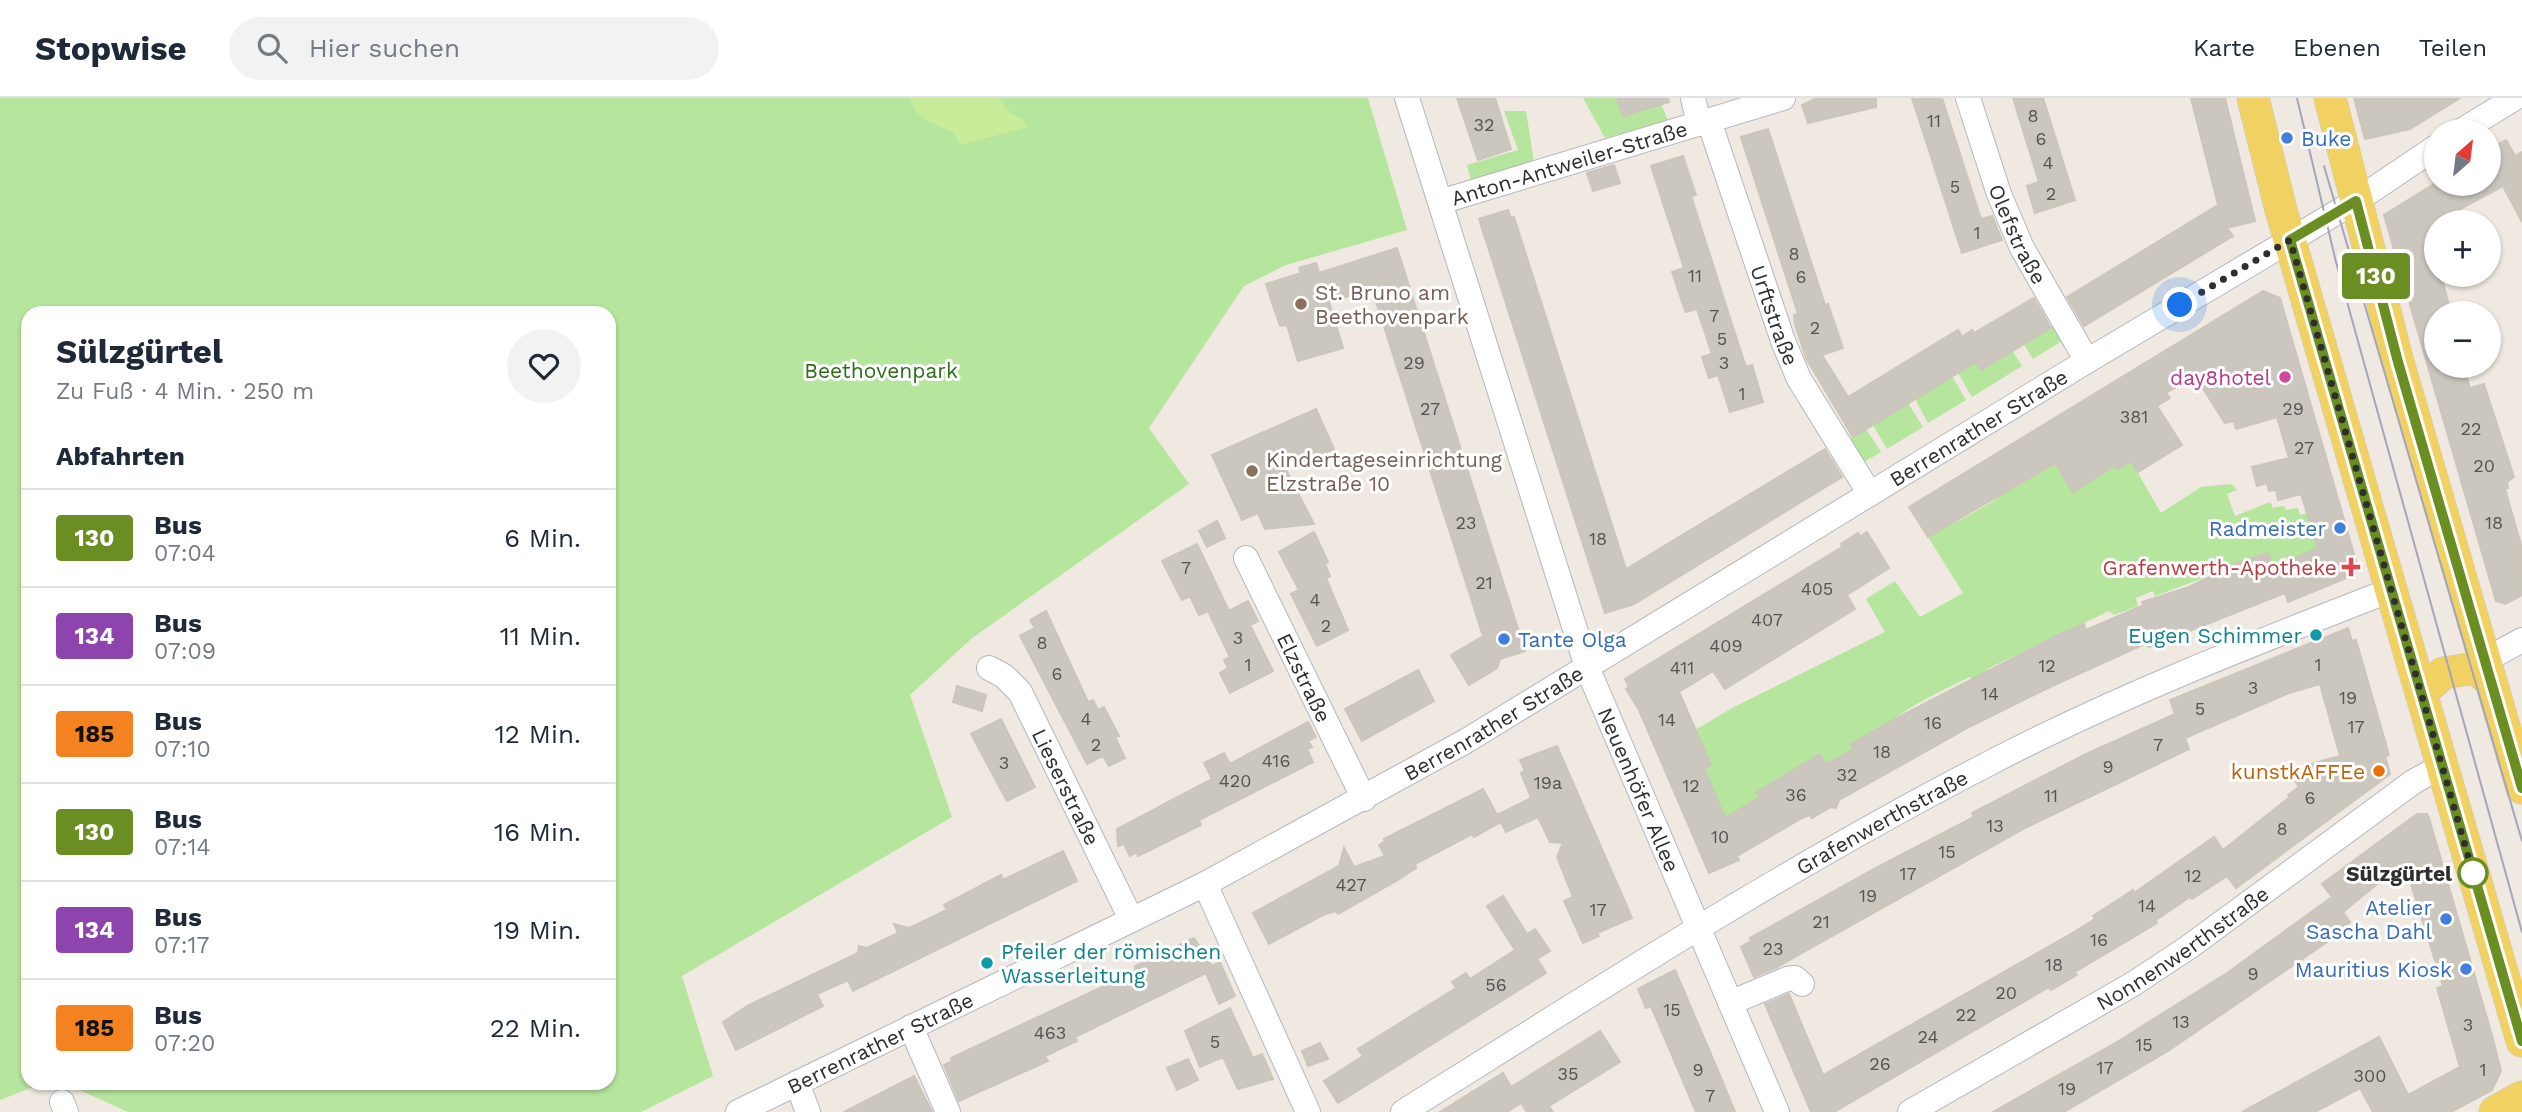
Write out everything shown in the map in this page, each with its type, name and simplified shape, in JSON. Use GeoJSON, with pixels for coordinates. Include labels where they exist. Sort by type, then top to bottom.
{"type":"FeatureCollection","features":[{"type":"Feature","properties":{"kind":"main road"},"geometry":{"type":"LineString","coordinates":[[2253,98],[2290,240],[2522,1041]]}},
{"type":"Feature","properties":{"kind":"main road"},"geometry":{"type":"LineString","coordinates":[[2330,98],[2398,362],[2522,788]]}},
{"type":"Feature","properties":{"kind":"main road"},"geometry":{"type":"LineString","coordinates":[[2421,694],[2443,673],[2476,668],[2487,672]]}},
{"type":"Feature","properties":{"kind":"main road"},"geometry":{"type":"LineString","coordinates":[[2495,1112],[2522,1097]]}},
{"type":"Feature","properties":{"kind":"street","name":"Neuenhöfer Allee"},"geometry":{"type":"LineString","coordinates":[[1407,98],[1587,667],[1777,1112]]}},
{"type":"Feature","properties":{"kind":"street","name":"Anton-Antweiler-Straße"},"geometry":{"type":"LineString","coordinates":[[1693,98],[1704,123]]}},
{"type":"Feature","properties":{"kind":"street","name":"Anton-Antweiler-Straße"},"geometry":{"type":"LineString","coordinates":[[1440,202],[1783,98]]}},
{"type":"Feature","properties":{"kind":"street","name":"Olefstraße"},"geometry":{"type":"LineString","coordinates":[[1968,98],[1999,194],[2022,248],[2087,361]]}},
{"type":"Feature","properties":{"kind":"street"},"geometry":{"type":"LineString","coordinates":[[2481,119],[2515,98]]}},
{"type":"Feature","properties":{"kind":"street","name":"Urftstraße"},"geometry":{"type":"LineString","coordinates":[[1704,123],[1783,341],[1800,379],[1870,494]]}},
{"type":"Feature","properties":{"kind":"street","name":"Berrenrather Straße"},"geometry":{"type":"LineString","coordinates":[[738,1112],[1205,884],[1364,799],[2356,201],[2424,155]]}},
{"type":"Feature","properties":{"kind":"street","name":"Elzstraße"},"geometry":{"type":"LineString","coordinates":[[1246,558],[1364,799]]}},
{"type":"Feature","properties":{"kind":"street","name":"Grafenwerthstraße"},"geometry":{"type":"LineString","coordinates":[[1402,1112],[1697,929],[1858,835],[2050,733],[2179,675],[2391,590]]}},
{"type":"Feature","properties":{"kind":"street"},"geometry":{"type":"LineString","coordinates":[[2487,672],[2522,640]]}},
{"type":"Feature","properties":{"kind":"street","name":"Lieserstraße"},"geometry":{"type":"LineString","coordinates":[[989,668],[1004,676],[1020,692],[1131,919]]}},
{"type":"Feature","properties":{"kind":"street","name":"Nonnenwerthstraße"},"geometry":{"type":"LineString","coordinates":[[1910,1112],[2133,984],[2189,947],[2413,782],[2442,766]]}},
{"type":"Feature","properties":{"kind":"street"},"geometry":{"type":"LineString","coordinates":[[1205,884],[1308,1112]]}},
{"type":"Feature","properties":{"kind":"street"},"geometry":{"type":"LineString","coordinates":[[1730,1003],[1787,978],[1795,978],[1802,984]]}},
{"type":"Feature","properties":{"kind":"street"},"geometry":{"type":"LineString","coordinates":[[911,1027],[948,1112]]}},
{"type":"Feature","properties":{"kind":"street"},"geometry":{"type":"LineString","coordinates":[[797,1083],[808,1112]]}},
{"type":"Feature","properties":{"kind":"green space","name":"Beethovenpark"},"geometry":{"type":"Polygon","coordinates":[[[0,98],[1368,98],[1407,230],[1286,265],[1244,286],[1149,428],[1189,484],[971,639],[910,695],[952,817],[682,976],[713,1076],[641,1112],[128,1112],[79,1090],[616,1090],[616,306],[21,306],[21,1090],[26,1090],[0,1100],[0,98]]]}},
{"type":"Feature","properties":{"kind":"green space"},"geometry":{"type":"Polygon","coordinates":[[[910,98],[998,98],[1010,113],[1023,119],[1027,127],[960,145],[954,132],[933,124],[922,116],[910,98]]]}},
{"type":"Feature","properties":{"kind":"green space"},"geometry":{"type":"Polygon","coordinates":[[[1583,98],[1617,98],[1623,116],[1661,104],[1668,120],[1605,138],[1583,98]]]}},
{"type":"Feature","properties":{"kind":"green space"},"geometry":{"type":"Polygon","coordinates":[[[1504,111],[1526,111],[1534,162],[1471,181],[1467,165],[1518,150],[1504,111]]]}},
{"type":"Feature","properties":{"kind":"green space"},"geometry":{"type":"Polygon","coordinates":[[[2055,325],[2062,341],[2033,359],[2023,343],[2055,325]]]}},
{"type":"Feature","properties":{"kind":"green space"},"geometry":{"type":"Polygon","coordinates":[[[2012,350],[2022,366],[1972,397],[1958,373],[1976,362],[2012,350]]]}},
{"type":"Feature","properties":{"kind":"green space"},"geometry":{"type":"Polygon","coordinates":[[[1952,376],[1966,400],[1928,423],[1915,399],[1952,376]]]}},
{"type":"Feature","properties":{"kind":"green space"},"geometry":{"type":"Polygon","coordinates":[[[1908,403],[1923,427],[1887,449],[1873,425],[1908,403]]]}},
{"type":"Feature","properties":{"kind":"green space"},"geometry":{"type":"Polygon","coordinates":[[[1866,429],[1881,452],[1861,464],[1847,441],[1866,429]]]}},
{"type":"Feature","properties":{"kind":"green space"},"geometry":{"type":"Polygon","coordinates":[[[2131,461],[2161,513],[2201,487],[2231,484],[2237,490],[2227,494],[2235,516],[2270,502],[2273,508],[2284,506],[2286,510],[2298,508],[2300,515],[2309,513],[2320,555],[2275,566],[2266,553],[2205,573],[2206,577],[2155,596],[2153,591],[2136,598],[2138,606],[2114,615],[2109,611],[1987,669],[1989,672],[1973,680],[1970,677],[1929,697],[1902,713],[1867,741],[1864,737],[1852,743],[1854,749],[1827,766],[1820,755],[1758,792],[1760,797],[1743,807],[1724,825],[1704,768],[1695,730],[1734,707],[1885,632],[1866,599],[1895,581],[1920,617],[1963,593],[1928,537],[1985,506],[2011,486],[2013,489],[2054,462],[2073,492],[2114,466],[2131,461]]]}},
{"type":"Feature","properties":{"kind":"building"},"geometry":{"type":"Polygon","coordinates":[[[1457,98],[1495,98],[1511,149],[1478,160],[1457,98]]]}},
{"type":"Feature","properties":{"kind":"building"},"geometry":{"type":"Polygon","coordinates":[[[1617,98],[1668,98],[1669,102],[1623,116],[1617,98]]]}},
{"type":"Feature","properties":{"kind":"building"},"geometry":{"type":"Polygon","coordinates":[[[1817,98],[1876,98],[1876,107],[1808,123],[1802,105],[1817,98]]]}},
{"type":"Feature","properties":{"kind":"building"},"geometry":{"type":"Polygon","coordinates":[[[1912,98],[1942,98],[1981,219],[1992,216],[2002,240],[1962,253],[1912,98]]]}},
{"type":"Feature","properties":{"kind":"building"},"geometry":{"type":"Polygon","coordinates":[[[2013,98],[2043,98],[2075,200],[2035,213],[2027,186],[2039,182],[2013,98]]]}},
{"type":"Feature","properties":{"kind":"building"},"geometry":{"type":"Polygon","coordinates":[[[2191,98],[2225,98],[2255,221],[2227,228],[2233,236],[2084,326],[2067,297],[2218,205],[2191,98]]]}},
{"type":"Feature","properties":{"kind":"building"},"geometry":{"type":"Polygon","coordinates":[[[2354,98],[2460,98],[2410,129],[2365,139],[2354,98]]]}},
{"type":"Feature","properties":{"kind":"building"},"geometry":{"type":"Polygon","coordinates":[[[1768,129],[1825,305],[1828,304],[1843,348],[1822,355],[1848,397],[1958,330],[1962,337],[1972,330],[1974,333],[2034,298],[2051,328],[1981,370],[1976,362],[1853,437],[1806,358],[1795,324],[1794,315],[1798,314],[1741,137],[1768,129]]]}},
{"type":"Feature","properties":{"kind":"building"},"geometry":{"type":"Polygon","coordinates":[[[2506,140],[2515,156],[2522,152],[2522,222],[2503,186],[2501,187],[2501,143],[2506,140]]]}},
{"type":"Feature","properties":{"kind":"building"},"geometry":{"type":"Polygon","coordinates":[[[1683,156],[1696,195],[1691,196],[1731,321],[1746,367],[1752,365],[1763,402],[1730,412],[1718,375],[1709,378],[1702,357],[1712,354],[1697,309],[1686,312],[1672,272],[1684,268],[1651,166],[1683,156]]]}},
{"type":"Feature","properties":{"kind":"building"},"geometry":{"type":"Polygon","coordinates":[[[1614,165],[1620,183],[1593,191],[1587,173],[1614,165]]]}},
{"type":"Feature","properties":{"kind":"building"},"geometry":{"type":"Polygon","coordinates":[[[2424,190],[2424,196],[2484,196],[2458,210],[2424,210],[2424,287],[2444,287],[2448,301],[2424,301],[2424,353],[2384,215],[2424,190]]]}},
{"type":"Feature","properties":{"kind":"building"},"geometry":{"type":"Polygon","coordinates":[[[1508,210],[1511,218],[1514,217],[1626,569],[1825,449],[1842,477],[1634,604],[1605,613],[1479,219],[1508,210]]]}},
{"type":"Feature","properties":{"kind":"building"},"geometry":{"type":"Polygon","coordinates":[[[1397,248],[1525,651],[1500,659],[1497,668],[1469,685],[1451,655],[1483,636],[1372,289],[1329,302],[1343,348],[1298,361],[1287,325],[1280,326],[1266,284],[1301,273],[1299,268],[1316,263],[1319,273],[1397,248]]]}},
{"type":"Feature","properties":{"kind":"building"},"geometry":{"type":"Polygon","coordinates":[[[2263,291],[2280,298],[2358,568],[2354,575],[2288,602],[2285,593],[2149,647],[2147,643],[2052,686],[1971,726],[1839,800],[1836,808],[1831,807],[1812,818],[1810,815],[1802,818],[1737,856],[1739,860],[1709,873],[1639,710],[1626,689],[1629,687],[1625,679],[1842,547],[1841,544],[1858,533],[1860,536],[1867,532],[1889,568],[1847,595],[1855,609],[1725,689],[1713,671],[1679,692],[1711,765],[1704,768],[1725,818],[1760,797],[1757,792],[1820,754],[1826,764],[1854,749],[1851,744],[1895,719],[2064,632],[2084,624],[2086,630],[2144,605],[2142,602],[2189,587],[2235,564],[2268,553],[2273,567],[2318,548],[2301,494],[2278,500],[2276,490],[2269,491],[2267,483],[2257,486],[2252,467],[2289,458],[2277,417],[2236,429],[2234,421],[2225,423],[2195,376],[2166,393],[2170,398],[2157,406],[2182,445],[2138,472],[2131,461],[2117,470],[2114,466],[2073,492],[2055,463],[1928,537],[1909,507],[2263,291]]]}},
{"type":"Feature","properties":{"kind":"building"},"geometry":{"type":"Polygon","coordinates":[[[2431,378],[2467,378],[2470,388],[2484,384],[2514,477],[2507,482],[2508,488],[2505,489],[2521,545],[2522,595],[2505,604],[2496,601],[2431,378]]]}},
{"type":"Feature","properties":{"kind":"building","name":"Kindertageseinrichtung Elzstraße 10"},"geometry":{"type":"Polygon","coordinates":[[[1316,409],[1334,449],[1286,470],[1314,524],[1265,529],[1258,513],[1242,520],[1212,455],[1316,409]]]}},
{"type":"Feature","properties":{"kind":"building"},"geometry":{"type":"Polygon","coordinates":[[[1217,521],[1225,538],[1207,547],[1199,531],[1217,521]]]}},
{"type":"Feature","properties":{"kind":"building"},"geometry":{"type":"Polygon","coordinates":[[[1314,532],[1328,562],[1325,564],[1330,576],[1326,578],[1348,630],[1317,646],[1291,594],[1299,590],[1279,552],[1314,532]]]}},
{"type":"Feature","properties":{"kind":"building"},"geometry":{"type":"Polygon","coordinates":[[[1197,544],[1229,611],[1248,601],[1258,621],[1250,625],[1273,671],[1230,693],[1220,673],[1228,668],[1224,660],[1230,657],[1208,611],[1199,615],[1190,596],[1182,600],[1162,561],[1197,544]]]}},
{"type":"Feature","properties":{"kind":"building"},"geometry":{"type":"Polygon","coordinates":[[[1046,611],[1088,702],[1093,700],[1098,710],[1104,707],[1119,736],[1115,737],[1125,758],[1109,766],[1103,756],[1087,764],[1020,636],[1035,628],[1030,620],[1046,611]]]}},
{"type":"Feature","properties":{"kind":"building"},"geometry":{"type":"Polygon","coordinates":[[[2348,628],[2352,641],[2356,640],[2389,755],[2385,756],[2390,774],[2236,888],[2227,876],[2192,899],[2190,897],[2156,920],[2157,923],[2075,972],[2077,975],[2051,990],[2049,987],[1834,1112],[1811,1112],[1765,1004],[1789,994],[1823,1075],[2069,935],[2095,919],[2093,916],[2133,890],[2134,893],[2214,837],[2223,850],[2290,797],[2288,795],[2299,787],[2292,777],[2307,765],[2340,756],[2320,684],[2289,693],[2185,738],[2189,749],[2027,827],[1777,967],[1754,977],[1741,947],[1751,941],[1750,938],[1974,817],[1972,813],[2084,755],[2175,714],[2170,700],[2348,628]]]}},
{"type":"Feature","properties":{"kind":"building"},"geometry":{"type":"Polygon","coordinates":[[[1418,670],[1434,701],[1362,741],[1345,709],[1418,670]]]}},
{"type":"Feature","properties":{"kind":"building"},"geometry":{"type":"Polygon","coordinates":[[[957,686],[986,695],[982,711],[953,702],[957,686]]]}},
{"type":"Feature","properties":{"kind":"building"},"geometry":{"type":"Polygon","coordinates":[[[1001,719],[1035,787],[1007,801],[971,734],[1001,719]]]}},
{"type":"Feature","properties":{"kind":"building"},"geometry":{"type":"Polygon","coordinates":[[[1308,722],[1316,737],[1308,741],[1312,747],[1307,749],[1313,762],[1199,820],[1201,825],[1138,856],[1137,852],[1130,856],[1124,844],[1118,846],[1117,829],[1212,779],[1204,763],[1224,753],[1230,764],[1308,722]]]}},
{"type":"Feature","properties":{"kind":"building"},"geometry":{"type":"Polygon","coordinates":[[[1557,746],[1632,918],[1597,933],[1599,936],[1583,943],[1564,901],[1573,897],[1557,857],[1563,843],[1550,842],[1538,817],[1506,832],[1497,815],[1531,798],[1521,773],[1525,771],[1520,760],[1557,746]]]}},
{"type":"Feature","properties":{"kind":"building"},"geometry":{"type":"Polygon","coordinates":[[[1483,789],[1501,822],[1415,864],[1416,868],[1398,880],[1338,914],[1336,911],[1323,915],[1269,944],[1253,913],[1339,866],[1344,848],[1354,867],[1385,856],[1379,845],[1384,839],[1483,789]]]}},
{"type":"Feature","properties":{"kind":"building"},"geometry":{"type":"Polygon","coordinates":[[[2417,814],[2427,814],[2429,818],[2493,1039],[2501,1071],[2492,1090],[2451,1112],[2373,1112],[2360,1088],[2315,1112],[2242,1112],[2379,1037],[2408,1095],[2460,1067],[2437,988],[2443,986],[2404,862],[2343,912],[2350,922],[2341,929],[2343,931],[2168,1051],[2064,1112],[1993,1112],[2117,1042],[2227,973],[2332,897],[2322,884],[2417,814]]]}},
{"type":"Feature","properties":{"kind":"building"},"geometry":{"type":"Polygon","coordinates":[[[1063,851],[1077,881],[853,991],[848,980],[817,994],[823,1006],[736,1050],[723,1022],[747,1006],[858,953],[859,946],[867,948],[898,933],[894,924],[909,928],[947,910],[944,905],[1001,875],[1003,880],[1063,851]]]}},
{"type":"Feature","properties":{"kind":"building"},"geometry":{"type":"Polygon","coordinates":[[[1503,896],[1527,934],[1535,929],[1550,951],[1537,959],[1546,973],[1338,1103],[1324,1081],[1363,1056],[1358,1049],[1456,988],[1452,982],[1466,973],[1470,979],[1515,950],[1487,906],[1503,896]]]}},
{"type":"Feature","properties":{"kind":"building"},"geometry":{"type":"Polygon","coordinates":[[[1194,938],[1212,966],[1220,962],[1235,996],[1219,1004],[1206,973],[1075,1037],[1077,1041],[1045,1056],[1048,1061],[959,1101],[944,1065],[952,1061],[951,1058],[1121,978],[1136,970],[1135,966],[1194,938]]]}},
{"type":"Feature","properties":{"kind":"building"},"geometry":{"type":"Polygon","coordinates":[[[1675,970],[1735,1112],[1696,1112],[1651,1006],[1646,1008],[1638,989],[1675,970]]]}},
{"type":"Feature","properties":{"kind":"building"},"geometry":{"type":"Polygon","coordinates":[[[1230,1008],[1253,1058],[1262,1054],[1273,1079],[1238,1089],[1223,1057],[1200,1067],[1185,1031],[1230,1008]]]}},
{"type":"Feature","properties":{"kind":"building"},"geometry":{"type":"Polygon","coordinates":[[[1600,1031],[1620,1062],[1549,1106],[1553,1112],[1527,1112],[1521,1103],[1507,1112],[1440,1112],[1503,1073],[1511,1087],[1600,1031]]]}},
{"type":"Feature","properties":{"kind":"building"},"geometry":{"type":"Polygon","coordinates":[[[1320,1043],[1328,1059],[1308,1066],[1302,1051],[1320,1043]]]}},
{"type":"Feature","properties":{"kind":"building"},"geometry":{"type":"Polygon","coordinates":[[[1188,1059],[1198,1080],[1177,1090],[1167,1068],[1188,1059]]]}},
{"type":"Feature","properties":{"kind":"building"},"geometry":{"type":"Polygon","coordinates":[[[914,1076],[932,1112],[844,1112],[914,1076]]]}},
{"type":"Feature","properties":{"kind":"tram line"},"geometry":{"type":"LineString","coordinates":[[2297,98],[2336,262],[2522,932]]}},
{"type":"Feature","properties":{"kind":"tram line"},"geometry":{"type":"LineString","coordinates":[[2324,166],[2522,841]]}},
{"type":"Feature","properties":{"kind":"bus line","name":"130"},"geometry":{"type":"LineString","coordinates":[[2522,788],[2398,362],[2356,201],[2290,240],[2522,1041]]}},
{"type":"Feature","properties":{"kind":"place","name":"Buke"},"geometry":{"type":"Point","coordinates":[2287,138]}},
{"type":"Feature","properties":{"kind":"place","name":"St. Bruno am Beethovenpark"},"geometry":{"type":"Point","coordinates":[1301,304]}},
{"type":"Feature","properties":{"kind":"place","name":"day8hotel"},"geometry":{"type":"Point","coordinates":[2285,377]}},
{"type":"Feature","properties":{"kind":"place","name":"Kindertageseinrichtung Elzstraße 10"},"geometry":{"type":"Point","coordinates":[1252,471]}},
{"type":"Feature","properties":{"kind":"place","name":"Radmeister"},"geometry":{"type":"Point","coordinates":[2340,528]}},
{"type":"Feature","properties":{"kind":"place","name":"Grafenwerth-Apotheke"},"geometry":{"type":"Point","coordinates":[2351,567]}},
{"type":"Feature","properties":{"kind":"place","name":"Eugen Schimmer"},"geometry":{"type":"Point","coordinates":[2316,635]}},
{"type":"Feature","properties":{"kind":"place","name":"Tante Olga"},"geometry":{"type":"Point","coordinates":[1504,639]}},
{"type":"Feature","properties":{"kind":"place","name":"kunstkAFFEe"},"geometry":{"type":"Point","coordinates":[2379,771]}},
{"type":"Feature","properties":{"kind":"place","name":"Sülzgürtel"},"geometry":{"type":"Point","coordinates":[2473,873]}},
{"type":"Feature","properties":{"kind":"place","name":"Atelier Sascha Dahl"},"geometry":{"type":"Point","coordinates":[2446,919]}},
{"type":"Feature","properties":{"kind":"place","name":"Pfeiler der römischen Wasserleitung"},"geometry":{"type":"Point","coordinates":[987,963]}},
{"type":"Feature","properties":{"kind":"place","name":"Mauritius Kiosk"},"geometry":{"type":"Point","coordinates":[2466,969]}},
{"type":"Feature","properties":{"kind":"route"},"geometry":{"type":"LineString","coordinates":[[2180,305],[2290,240],[2473,873]]}}]}
